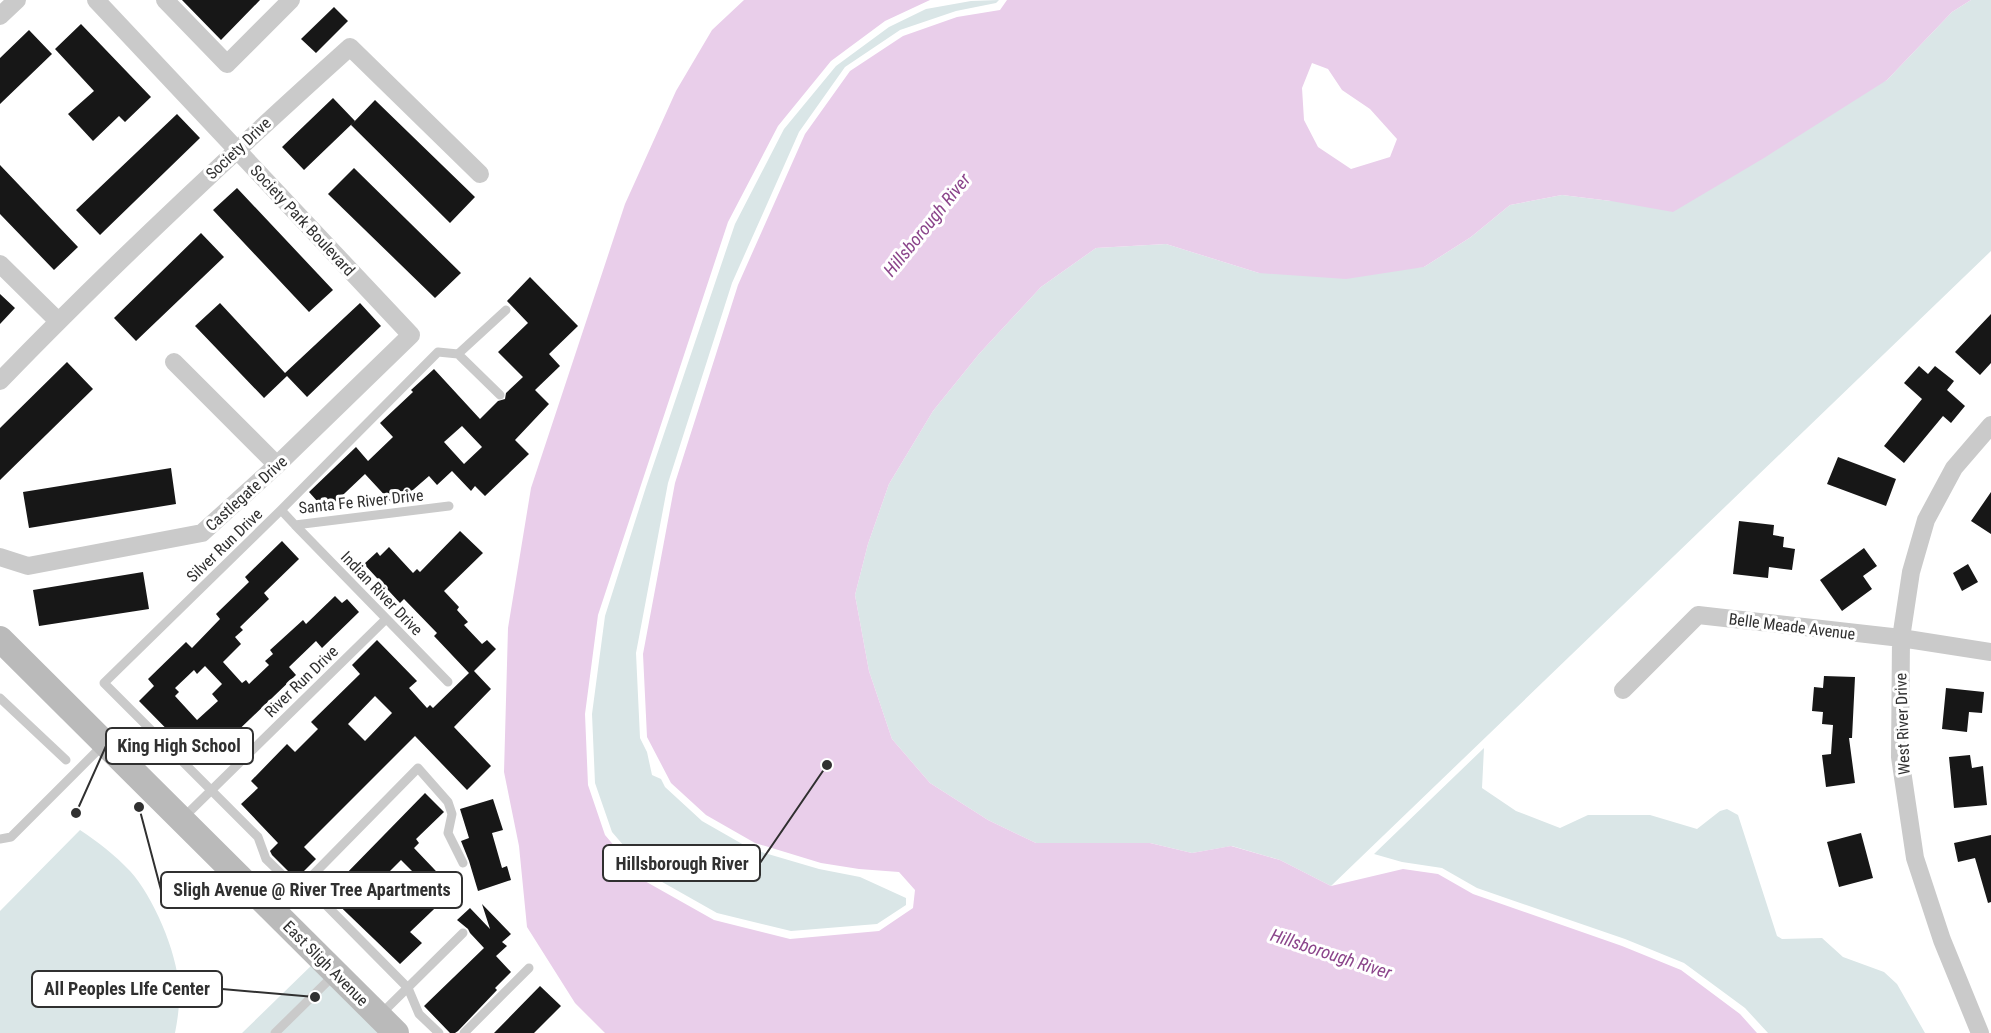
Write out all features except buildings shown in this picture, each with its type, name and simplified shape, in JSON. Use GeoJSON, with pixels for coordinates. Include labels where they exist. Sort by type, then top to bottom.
{"type":"FeatureCollection","features":[{"type":"Feature","properties":{"kind":"street"},"geometry":{"type":"LineString","coordinates":[[0,16],[17,0]]}},
{"type":"Feature","properties":{"kind":"street","name":"Society Park Boulevard"},"geometry":{"type":"LineString","coordinates":[[96,0],[411,335]]}},
{"type":"Feature","properties":{"kind":"street"},"geometry":{"type":"LineString","coordinates":[[165,0],[227,64],[291,0]]}},
{"type":"Feature","properties":{"kind":"street","name":"Society Drive"},"geometry":{"type":"LineString","coordinates":[[0,381],[58,321],[236,149],[350,47],[480,174]]}},
{"type":"Feature","properties":{"kind":"street"},"geometry":{"type":"LineString","coordinates":[[0,264],[58,321]]}},
{"type":"Feature","properties":{"kind":"street","name":"Castlegate Drive"},"geometry":{"type":"LineString","coordinates":[[0,557],[28,566],[202,533],[278,465],[411,335]]}},
{"type":"Feature","properties":{"kind":"street"},"geometry":{"type":"LineString","coordinates":[[174,362],[278,465]]}},
{"type":"Feature","properties":{"kind":"street","name":"West River Drive"},"geometry":{"type":"LineString","coordinates":[[1980,1033],[1942,940],[1915,858],[1900,757],[1901,638],[1911,572],[1926,520],[1954,468],[1991,425]]}},
{"type":"Feature","properties":{"kind":"street","name":"Belle Meade Avenue"},"geometry":{"type":"LineString","coordinates":[[1623,690],[1698,615],[1901,638],[1991,652]]}},
{"type":"Feature","properties":{"kind":"street","name":"East Sligh Avenue"},"geometry":{"type":"LineString","coordinates":[[1,641],[98,750],[182,819],[388,1024]]}},
{"type":"Feature","properties":{"kind":"lane"},"geometry":{"type":"LineString","coordinates":[[500,395],[458,354],[506,310]]}},
{"type":"Feature","properties":{"kind":"lane","name":"Silver Run Drive"},"geometry":{"type":"LineString","coordinates":[[210,791],[104,683],[438,352],[458,354]]}},
{"type":"Feature","properties":{"kind":"lane","name":"Santa Fe River Drive"},"geometry":{"type":"LineString","coordinates":[[281,510],[295,525],[449,506]]}},
{"type":"Feature","properties":{"kind":"lane","name":"Indian River Drive"},"geometry":{"type":"LineString","coordinates":[[295,525],[448,682]]}},
{"type":"Feature","properties":{"kind":"lane","name":"River Run Drive"},"geometry":{"type":"LineString","coordinates":[[210,791],[386,619]]}},
{"type":"Feature","properties":{"kind":"lane"},"geometry":{"type":"LineString","coordinates":[[0,698],[66,760]]}},
{"type":"Feature","properties":{"kind":"lane"},"geometry":{"type":"LineString","coordinates":[[0,839],[11,837],[98,750]]}},
{"type":"Feature","properties":{"kind":"lane"},"geometry":{"type":"LineString","coordinates":[[298,890],[418,768],[448,802],[452,814],[448,833],[462,863]]}},
{"type":"Feature","properties":{"kind":"lane"},"geometry":{"type":"LineString","coordinates":[[182,819],[210,791],[258,837],[266,859],[298,890],[322,901],[408,988],[419,1014],[439,1033]]}},
{"type":"Feature","properties":{"kind":"lane"},"geometry":{"type":"LineString","coordinates":[[388,1024],[408,988],[464,933]]}},
{"type":"Feature","properties":{"kind":"lane"},"geometry":{"type":"LineString","coordinates":[[464,1033],[529,968]]}},
{"type":"Feature","properties":{"kind":"lane"},"geometry":{"type":"LineString","coordinates":[[275,1033],[336,973]]}},
{"type":"Feature","properties":{"kind":"shaded area"},"geometry":{"type":"Polygon","coordinates":[[[999,0],[996,3],[956,11],[900,30],[845,67],[799,132],[732,283],[668,483],[636,653],[640,738],[647,752],[652,775],[661,779],[665,787],[702,821],[751,849],[819,869],[860,877],[906,898],[906,905],[877,924],[791,931],[717,913],[648,874],[612,832],[595,783],[592,714],[605,616],[735,224],[784,129],[836,66],[889,27],[926,9],[971,1],[999,0]]]}},
{"type":"Feature","properties":{"kind":"shaded area"},"geometry":{"type":"Polygon","coordinates":[[[1971,0],[1991,0],[1991,251],[1331,886],[1280,860],[1232,846],[1192,853],[1150,843],[1036,843],[988,820],[930,783],[892,739],[869,671],[855,595],[868,544],[889,484],[933,411],[979,354],[1041,287],[1096,248],[1166,244],[1259,273],[1424,267],[1471,237],[1510,205],[1562,195],[1611,201],[1887,80],[1952,12],[1971,0]]]}},
{"type":"Feature","properties":{"kind":"shaded area"},"geometry":{"type":"Polygon","coordinates":[[[1484,748],[1482,788],[1516,811],[1560,828],[1588,815],[1650,815],[1697,829],[1720,811],[1727,809],[1738,815],[1777,936],[1782,939],[1822,938],[1843,957],[1884,972],[1897,984],[1925,1033],[1768,1033],[1745,1008],[1684,963],[1625,939],[1477,888],[1442,868],[1402,862],[1374,854],[1484,748]]]}},
{"type":"Feature","properties":{"kind":"shaded area"},"geometry":{"type":"Polygon","coordinates":[[[80,830],[130,871],[155,909],[169,942],[177,973],[179,998],[175,1033],[0,1033],[0,911],[80,830]]]}},
{"type":"Feature","properties":{"kind":"shaded area"},"geometry":{"type":"Polygon","coordinates":[[[316,961],[387,1033],[242,1033],[316,961]]]}},
{"type":"Feature","properties":{"kind":"water"},"geometry":{"type":"Polygon","coordinates":[[[744,0],[930,0],[885,21],[831,61],[778,126],[728,222],[598,615],[585,714],[588,785],[605,835],[643,880],[714,920],[790,939],[879,931],[913,908],[915,890],[899,872],[821,863],[755,843],[706,815],[671,783],[647,737],[643,654],[675,483],[738,285],[805,134],[850,71],[903,36],[957,17],[1000,10],[1007,0],[1971,0],[1952,12],[1887,80],[1764,158],[1673,212],[1562,195],[1510,205],[1471,237],[1424,267],[1346,279],[1259,273],[1166,244],[1096,248],[1041,287],[979,354],[933,411],[889,484],[868,544],[855,595],[869,671],[892,739],[930,783],[988,820],[1036,843],[1150,843],[1192,853],[1231,846],[1280,860],[1331,886],[1403,869],[1438,874],[1473,894],[1622,946],[1681,970],[1740,1014],[1757,1033],[605,1033],[575,1003],[527,927],[519,846],[504,772],[508,628],[531,488],[625,204],[676,91],[712,30],[744,0]],[[1312,63],[1302,88],[1304,120],[1318,147],[1351,169],[1390,157],[1397,139],[1370,109],[1342,90],[1328,69],[1312,63]]]}},
{"type":"Feature","properties":{"kind":"place","name":"Hillsborough River"},"geometry":{"type":"Point","coordinates":[827,765]}},
{"type":"Feature","properties":{"kind":"place","name":"Sligh Avenue @ River Tree Apartments"},"geometry":{"type":"Point","coordinates":[139,807]}},
{"type":"Feature","properties":{"kind":"place","name":"King High School"},"geometry":{"type":"Point","coordinates":[76,813]}},
{"type":"Feature","properties":{"kind":"place","name":"All Peoples LIfe Center"},"geometry":{"type":"Point","coordinates":[315,997]}}]}
